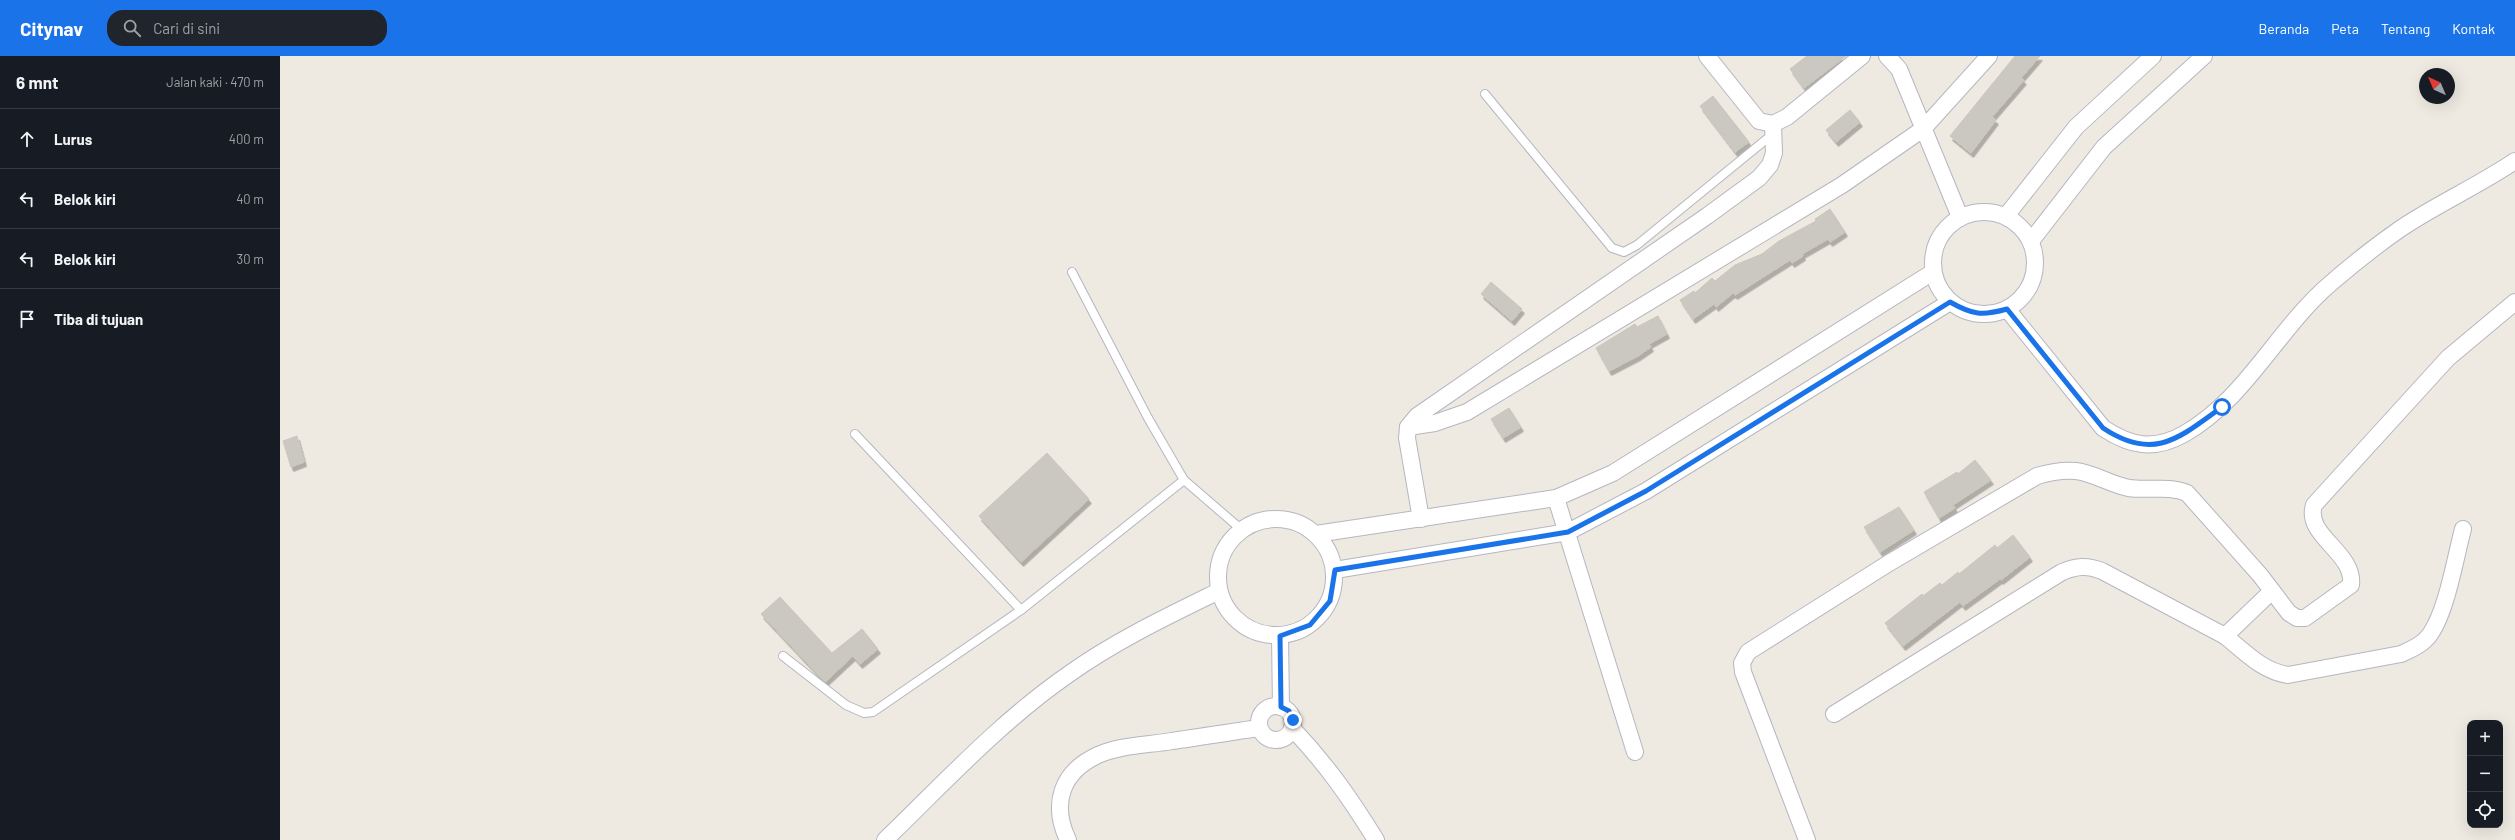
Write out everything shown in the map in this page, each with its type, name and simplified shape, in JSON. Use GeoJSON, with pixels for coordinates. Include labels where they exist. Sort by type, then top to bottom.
{"type":"FeatureCollection","features":[{"type":"Feature","properties":{"kind":"street"},"geometry":{"type":"LineString","coordinates":[[1707,56],[1759,121],[1774,128]]}},
{"type":"Feature","properties":{"kind":"street"},"geometry":{"type":"LineString","coordinates":[[1421,519],[1407,438],[1408,427],[1422,413],[1707,216],[1759,178],[1770,165],[1774,153],[1774,128],[1862,56]]}},
{"type":"Feature","properties":{"kind":"street"},"geometry":{"type":"LineString","coordinates":[[1887,56],[1899,69],[1960,217]]}},
{"type":"Feature","properties":{"kind":"street"},"geometry":{"type":"LineString","coordinates":[[1408,427],[1435,423],[1467,412],[1842,185],[1923,129],[1989,56]]}},
{"type":"Feature","properties":{"kind":"street"},"geometry":{"type":"LineString","coordinates":[[2006,216],[2076,127],[2153,56]]}},
{"type":"Feature","properties":{"kind":"street"},"geometry":{"type":"LineString","coordinates":[[2031,241],[2104,147],[2204,56]]}},
{"type":"Feature","properties":{"kind":"street"},"geometry":{"type":"LineString","coordinates":[[2007,309],[2103,428],[2119,439],[2135,444],[2159,444],[2184,434],[2222,407],[2258,366],[2299,312],[2331,282],[2401,228],[2515,161]]}},
{"type":"Feature","properties":{"kind":"street"},"geometry":{"type":"LineString","coordinates":[[1983,211],[2006,216],[2021,226],[2031,241],[2035,260],[2032,280],[2023,297],[2007,309],[1988,314],[1968,312],[1950,302],[1939,289],[1933,272],[1934,251],[1943,231],[1960,217],[1983,211]]}},
{"type":"Feature","properties":{"kind":"street"},"geometry":{"type":"LineString","coordinates":[[1316,534],[1556,498],[1614,473],[1933,272]]}},
{"type":"Feature","properties":{"kind":"street"},"geometry":{"type":"LineString","coordinates":[[1335,570],[1568,532],[1646,491],[1950,302]]}},
{"type":"Feature","properties":{"kind":"street"},"geometry":{"type":"LineString","coordinates":[[1807,840],[1743,672],[1742,663],[1748,652],[1889,563],[2037,476],[2056,470],[2078,471],[2128,488],[2150,490],[2177,488],[2187,493],[2272,591],[2289,614],[2297,618],[2304,618],[2351,585],[2353,574],[2347,563],[2313,520],[2314,505],[2448,358],[2515,302]]}},
{"type":"Feature","properties":{"kind":"street"},"geometry":{"type":"LineString","coordinates":[[1556,498],[1568,532],[1635,752]]}},
{"type":"Feature","properties":{"kind":"street"},"geometry":{"type":"LineString","coordinates":[[1266,519],[1286,520],[1293,521],[1316,534],[1331,556],[1335,570],[1330,601],[1310,625],[1280,636],[1254,631],[1232,615],[1219,591],[1219,568],[1226,547],[1242,530],[1266,519]]}},
{"type":"Feature","properties":{"kind":"street"},"geometry":{"type":"LineString","coordinates":[[1834,714],[2062,572],[2077,566],[2089,566],[2102,571],[2225,636],[2264,668],[2275,673],[2288,675],[2401,654],[2412,650],[2431,634],[2439,618],[2463,529]]}},
{"type":"Feature","properties":{"kind":"street"},"geometry":{"type":"LineString","coordinates":[[884,840],[1008,721],[1069,674],[1151,624],[1219,591]]}},
{"type":"Feature","properties":{"kind":"street"},"geometry":{"type":"LineString","coordinates":[[2225,636],[2272,591]]}},
{"type":"Feature","properties":{"kind":"street"},"geometry":{"type":"LineString","coordinates":[[1280,636],[1281,707]]}},
{"type":"Feature","properties":{"kind":"street"},"geometry":{"type":"LineString","coordinates":[[1269,707],[1281,707],[1289,711],[1293,720],[1292,728],[1288,735],[1280,739],[1271,739],[1264,735],[1259,728],[1260,716],[1269,707]]}},
{"type":"Feature","properties":{"kind":"street"},"geometry":{"type":"LineString","coordinates":[[1068,840],[1063,830],[1059,807],[1064,785],[1078,767],[1099,754],[1259,728]]}},
{"type":"Feature","properties":{"kind":"street"},"geometry":{"type":"LineString","coordinates":[[1292,728],[1319,757],[1347,792],[1376,840]]}},
{"type":"Feature","properties":{"kind":"lane"},"geometry":{"type":"LineString","coordinates":[[1485,94],[1612,248],[1624,252],[1637,245],[1774,128]]}},
{"type":"Feature","properties":{"kind":"lane"},"geometry":{"type":"LineString","coordinates":[[1072,272],[1148,418],[1184,480],[1242,530]]}},
{"type":"Feature","properties":{"kind":"lane"},"geometry":{"type":"LineString","coordinates":[[855,434],[1021,610]]}},
{"type":"Feature","properties":{"kind":"lane"},"geometry":{"type":"LineString","coordinates":[[783,656],[846,705],[864,714],[873,712],[1021,610],[1184,480]]}},
{"type":"Feature","properties":{"kind":"building"},"geometry":{"type":"Polygon","coordinates":[[[1807,56],[1846,56],[1804,88],[1790,69],[1807,56]]]}},
{"type":"Feature","properties":{"kind":"building"},"geometry":{"type":"Polygon","coordinates":[[[2015,56],[2040,56],[2021,78],[2024,80],[1992,117],[1996,120],[1971,153],[1950,136],[2015,56]]]}},
{"type":"Feature","properties":{"kind":"building"},"geometry":{"type":"Polygon","coordinates":[[[1713,96],[1749,142],[1735,152],[1700,106],[1713,96]]]}},
{"type":"Feature","properties":{"kind":"building"},"geometry":{"type":"Polygon","coordinates":[[[1850,110],[1860,122],[1836,142],[1826,130],[1850,110]]]}},
{"type":"Feature","properties":{"kind":"building"},"geometry":{"type":"Polygon","coordinates":[[[1830,209],[1845,232],[1830,242],[1828,239],[1802,254],[1803,256],[1792,263],[1790,260],[1735,295],[1733,293],[1716,307],[1714,304],[1693,319],[1680,300],[1694,291],[1695,293],[1712,278],[1715,281],[1735,265],[1762,254],[1779,241],[1816,221],[1815,219],[1830,209]]]}},
{"type":"Feature","properties":{"kind":"building"},"geometry":{"type":"Polygon","coordinates":[[[1491,282],[1522,309],[1512,321],[1481,294],[1491,282]]]}},
{"type":"Feature","properties":{"kind":"building"},"geometry":{"type":"Polygon","coordinates":[[[1658,316],[1667,334],[1649,344],[1651,347],[1638,356],[1609,371],[1596,348],[1635,324],[1637,327],[1658,316]]]}},
{"type":"Feature","properties":{"kind":"building"},"geometry":{"type":"Polygon","coordinates":[[[1509,408],[1521,427],[1503,438],[1491,419],[1509,408]]]}},
{"type":"Feature","properties":{"kind":"building"},"geometry":{"type":"Polygon","coordinates":[[[297,436],[304,462],[291,467],[283,441],[297,436]]]}},
{"type":"Feature","properties":{"kind":"building"},"geometry":{"type":"Polygon","coordinates":[[[1047,453],[1089,499],[1021,562],[979,516],[1047,453]]]}},
{"type":"Feature","properties":{"kind":"building"},"geometry":{"type":"Polygon","coordinates":[[[1975,460],[1991,480],[1953,505],[1955,508],[1939,518],[1924,492],[1957,472],[1958,474],[1975,460]]]}},
{"type":"Feature","properties":{"kind":"building"},"geometry":{"type":"Polygon","coordinates":[[[1899,507],[1914,530],[1880,552],[1864,527],[1899,507]]]}},
{"type":"Feature","properties":{"kind":"building"},"geometry":{"type":"Polygon","coordinates":[[[2013,535],[2030,557],[2001,580],[2000,579],[1963,606],[1960,602],[1903,646],[1885,623],[1922,594],[1923,596],[1940,583],[1942,585],[1958,572],[1959,574],[1995,545],[1997,548],[2013,535]]]}},
{"type":"Feature","properties":{"kind":"building"},"geometry":{"type":"Polygon","coordinates":[[[780,597],[832,653],[862,629],[878,649],[860,664],[853,656],[825,682],[761,614],[780,597]]]}},
{"type":"Feature","properties":{"kind":"route"},"geometry":{"type":"LineString","coordinates":[[1293,720],[1289,711],[1281,707],[1280,636],[1310,625],[1330,601],[1335,570],[1568,532],[1589,520],[1613,510],[1646,491],[1950,302],[1968,312],[1988,314],[2007,309],[2103,428],[2119,439],[2135,444],[2159,444],[2184,434],[2222,407]]}}]}
